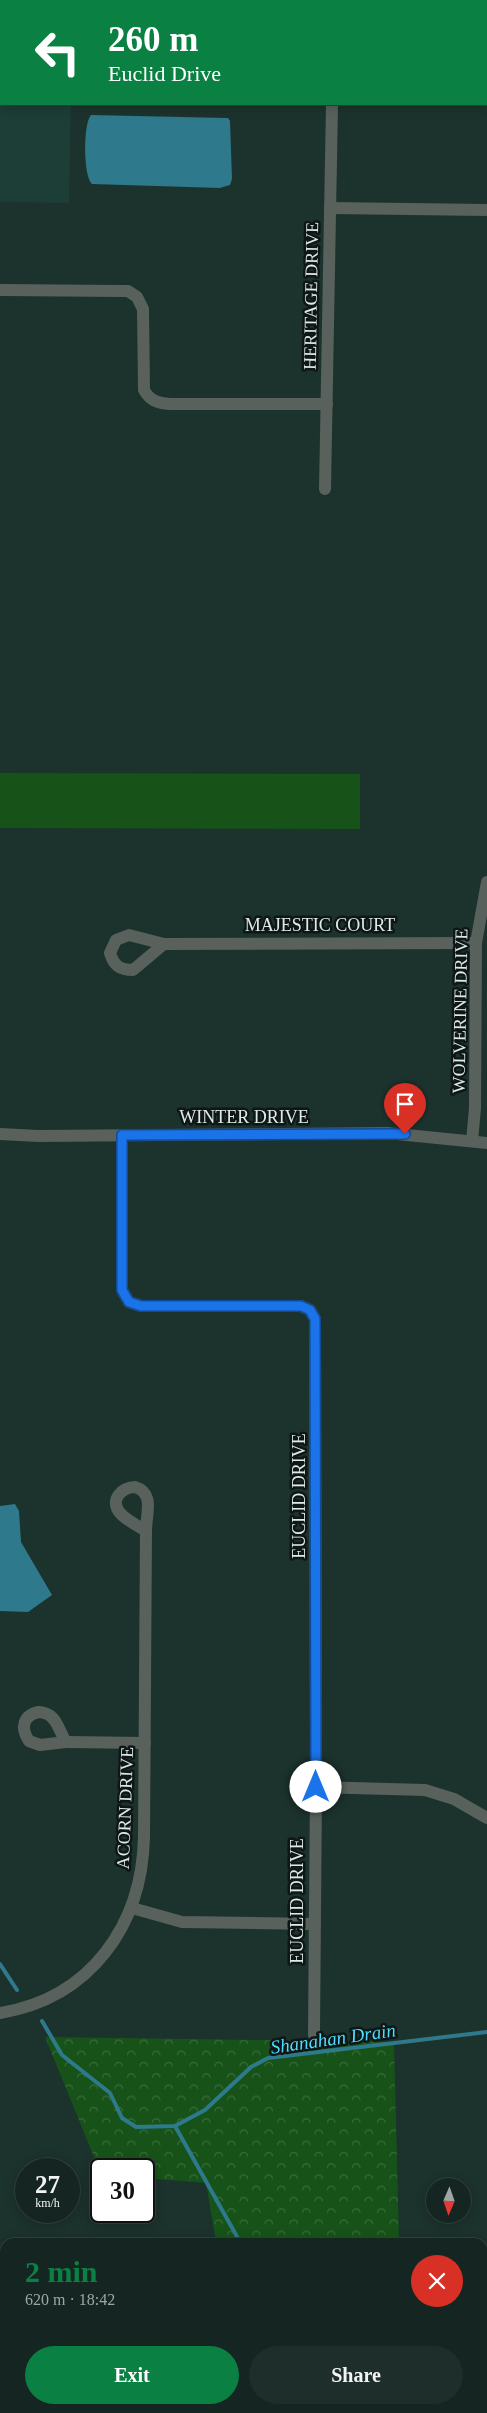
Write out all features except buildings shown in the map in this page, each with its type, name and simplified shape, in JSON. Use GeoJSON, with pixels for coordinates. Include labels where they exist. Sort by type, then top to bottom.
{"type":"FeatureCollection","features":[{"type":"Feature","properties":{"kind":"street","name":"HERITAGE DRIVE"},"geometry":{"type":"LineString","coordinates":[[325,489],[332,105]]}},
{"type":"Feature","properties":{"kind":"street"},"geometry":{"type":"LineString","coordinates":[[330,208],[487,210]]}},
{"type":"Feature","properties":{"kind":"street"},"geometry":{"type":"LineString","coordinates":[[0,290],[122,291],[134,294],[143,309],[144,390],[156,402],[170,404],[327,404]]}},
{"type":"Feature","properties":{"kind":"street","name":"WOLVERINE DRIVE"},"geometry":{"type":"LineString","coordinates":[[472,1141],[475,1099],[476,943],[487,882]]}},
{"type":"Feature","properties":{"kind":"street","name":"MAJESTIC COURT"},"geometry":{"type":"LineString","coordinates":[[164,944],[476,943]]}},
{"type":"Feature","properties":{"kind":"street","name":"WINTER DRIVE"},"geometry":{"type":"LineString","coordinates":[[0,1134],[387,1134],[487,1142]]}},
{"type":"Feature","properties":{"kind":"street","name":"EUCLID DRIVE"},"geometry":{"type":"LineString","coordinates":[[122,1135],[122,1290],[129,1302],[141,1306],[301,1306],[310,1310],[315,1319],[316,1787],[314,2035]]}},
{"type":"Feature","properties":{"kind":"street","name":"ACORN DRIVE"},"geometry":{"type":"LineString","coordinates":[[0,2013],[39,2002],[78,1980],[95,1965],[111,1945],[132,1908],[142,1868],[145,1743],[146,1531]]}},
{"type":"Feature","properties":{"kind":"street"},"geometry":{"type":"LineString","coordinates":[[66,1742],[145,1743]]}},
{"type":"Feature","properties":{"kind":"street"},"geometry":{"type":"LineString","coordinates":[[316,1787],[425,1790],[454,1799],[487,1818]]}},
{"type":"Feature","properties":{"kind":"street"},"geometry":{"type":"LineString","coordinates":[[132,1908],[182,1922],[315,1924]]}},
{"type":"Feature","properties":{"kind":"shaded area"},"geometry":{"type":"Polygon","coordinates":[[[0,105],[71,105],[69,203],[0,202],[0,105]]]}},
{"type":"Feature","properties":{"kind":"green space"},"geometry":{"type":"Polygon","coordinates":[[[0,773],[360,774],[360,829],[0,828],[0,773]]]}},
{"type":"Feature","properties":{"kind":"green space"},"geometry":{"type":"Polygon","coordinates":[[[45,2037],[394,2042],[399,2238],[215,2238],[206,2183],[155,2179],[155,2158],[94,2158],[45,2037]]]}},
{"type":"Feature","properties":{"kind":"water"},"geometry":{"type":"Polygon","coordinates":[[[91,115],[228,118],[230,121],[232,179],[230,185],[220,188],[92,184],[87,171],[85,150],[88,120],[91,115]]]}},
{"type":"Feature","properties":{"kind":"water"},"geometry":{"type":"Polygon","coordinates":[[[15,1504],[19,1511],[21,1542],[52,1595],[28,1612],[0,1611],[0,1506],[15,1504]]]}},
{"type":"Feature","properties":{"kind":"waterway"},"geometry":{"type":"LineString","coordinates":[[0,1964],[17,1990]]}},
{"type":"Feature","properties":{"kind":"waterway","name":"Shanahan Drain"},"geometry":{"type":"LineString","coordinates":[[42,2021],[62,2055],[110,2093],[122,2118],[136,2127],[175,2126],[205,2110],[251,2067],[268,2058],[487,2032]]}},
{"type":"Feature","properties":{"kind":"waterway"},"geometry":{"type":"LineString","coordinates":[[175,2126],[238,2238]]}},
{"type":"Feature","properties":{"kind":"route"},"geometry":{"type":"LineString","coordinates":[[316,1787],[315,1319],[306,1307],[295,1305],[137,1306],[129,1302],[122,1290],[122,1135],[405,1134]]}}]}
